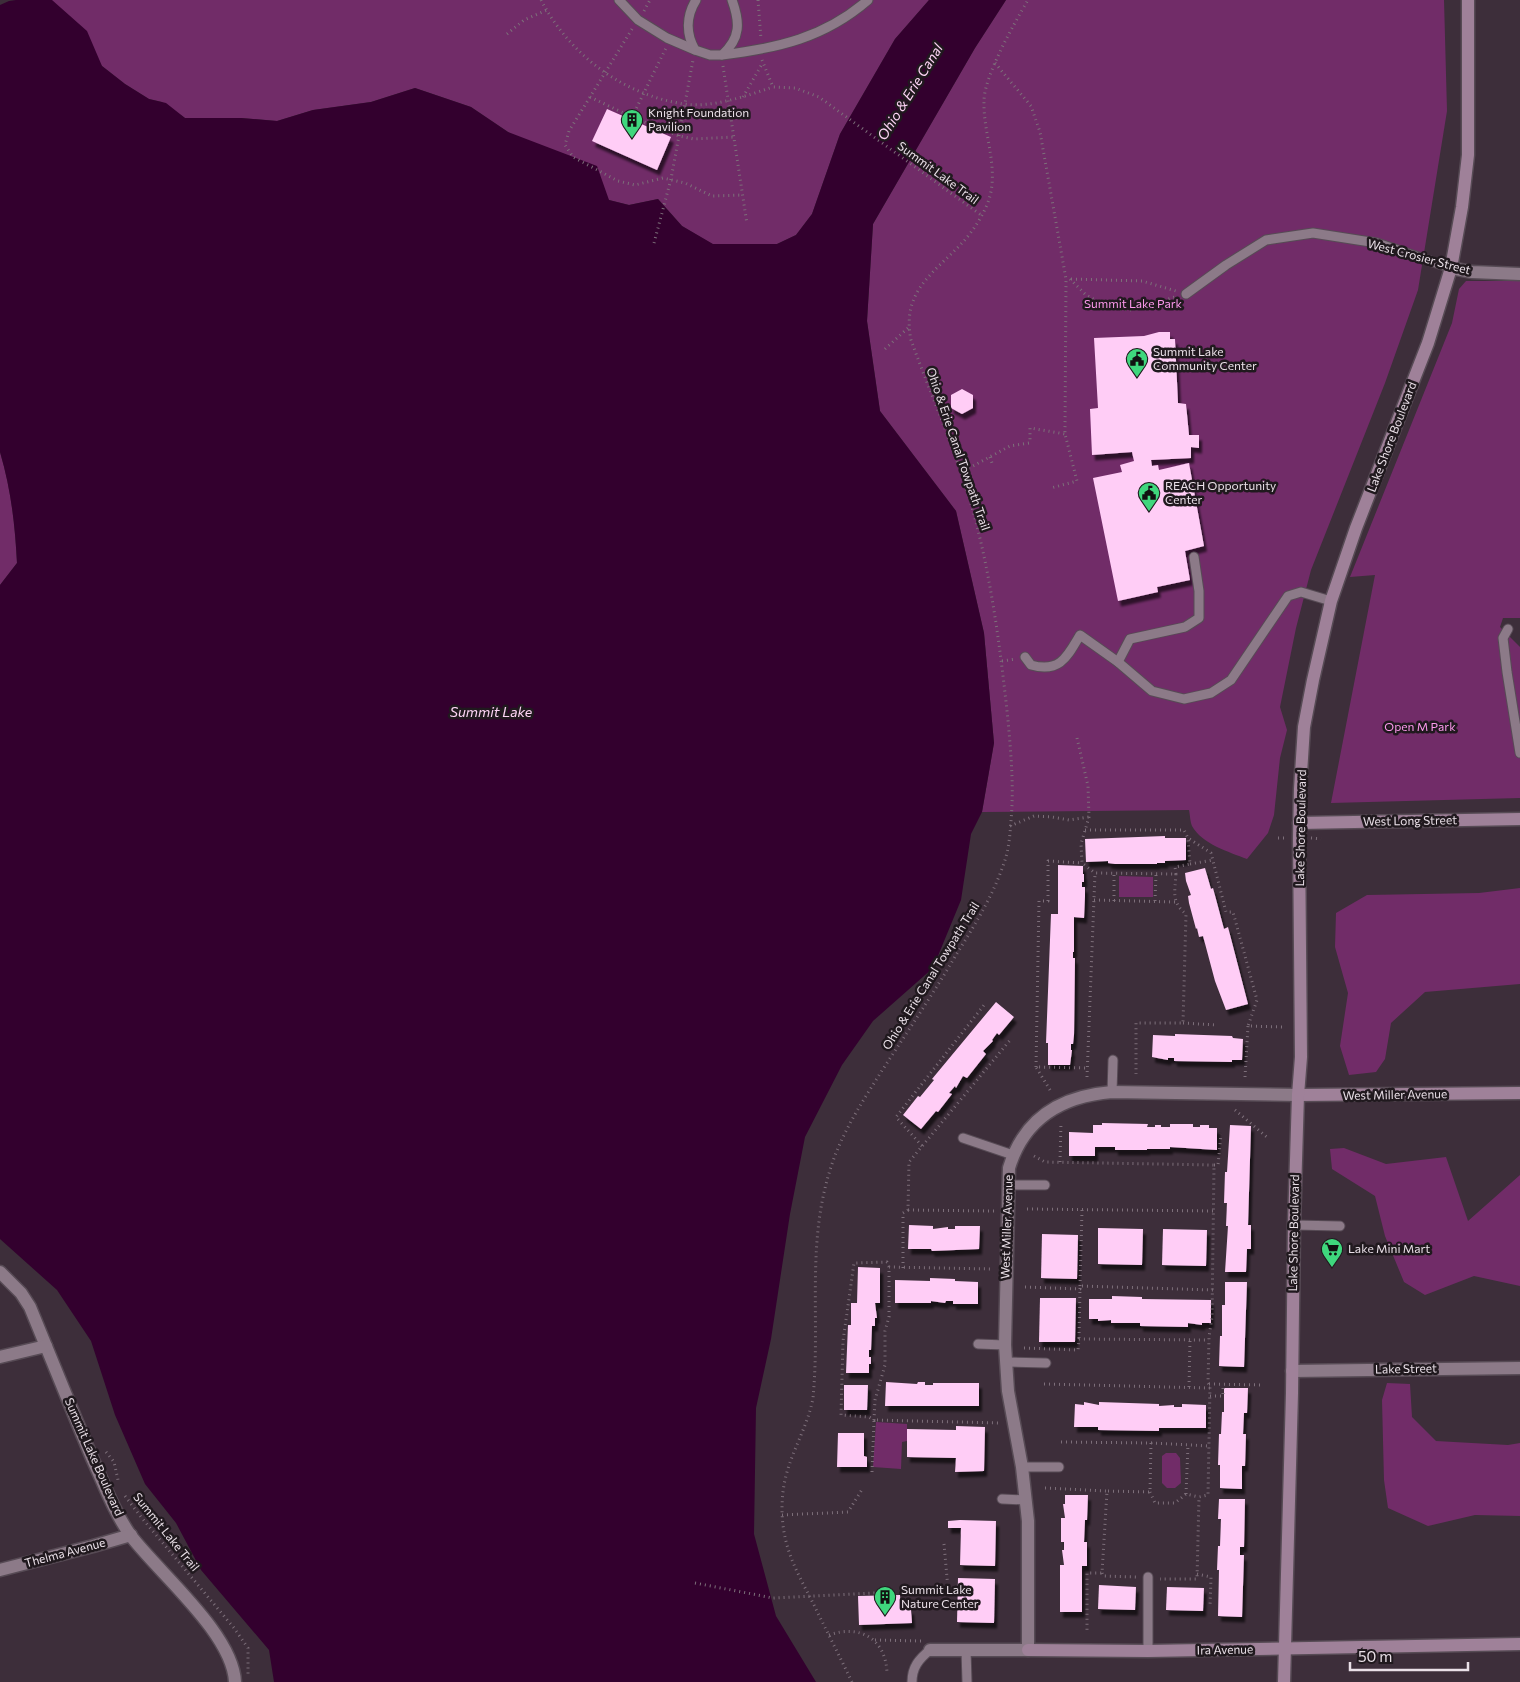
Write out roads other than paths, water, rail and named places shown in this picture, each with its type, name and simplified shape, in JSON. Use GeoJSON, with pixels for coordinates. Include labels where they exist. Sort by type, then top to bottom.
{"type":"FeatureCollection","features":[{"type":"Feature","properties":{"kind":"main road","name":"Lake Shore Boulevard"},"geometry":{"type":"LineString","coordinates":[[1284,1682],[1294,1225],[1301,1057],[1299,823],[1304,728],[1313,680],[1332,602],[1356,528],[1428,344],[1451,268],[1462,207],[1468,155],[1468,0]]}},
{"type":"Feature","properties":{"kind":"main road","name":"West Long Street"},"geometry":{"type":"LineString","coordinates":[[1299,823],[1520,819]]}},
{"type":"Feature","properties":{"kind":"main road","name":"West Miller Avenue"},"geometry":{"type":"LineString","coordinates":[[1298,1095],[1520,1093]]}},
{"type":"Feature","properties":{"kind":"main road","name":"Ira Avenue"},"geometry":{"type":"LineString","coordinates":[[1028,1650],[1148,1651],[1520,1644]]}},
{"type":"Feature","properties":{"kind":"street","name":"West Crosier Street"},"geometry":{"type":"LineString","coordinates":[[1451,268],[1472,272],[1520,274]]}},
{"type":"Feature","properties":{"kind":"street","name":"West Miller Avenue"},"geometry":{"type":"LineString","coordinates":[[1028,1650],[1028,1521],[1022,1467],[1008,1391],[1005,1344],[1009,1168],[1013,1155],[1023,1137],[1050,1111],[1076,1099],[1096,1093],[1298,1095]]}},
{"type":"Feature","properties":{"kind":"street","name":"Summit Lake Boulevard"},"geometry":{"type":"LineString","coordinates":[[0,1272],[21,1293],[30,1307],[109,1495],[131,1535],[183,1594],[224,1646],[234,1670],[235,1682]]}},
{"type":"Feature","properties":{"kind":"street"},"geometry":{"type":"LineString","coordinates":[[0,1357],[46,1346]]}},
{"type":"Feature","properties":{"kind":"street","name":"Lake Street"},"geometry":{"type":"LineString","coordinates":[[1292,1371],[1520,1368]]}},
{"type":"Feature","properties":{"kind":"street","name":"Thelma Avenue"},"geometry":{"type":"LineString","coordinates":[[0,1570],[131,1535]]}},
{"type":"Feature","properties":{"kind":"street","name":"Ira Avenue"},"geometry":{"type":"LineString","coordinates":[[930,1646],[966,1650],[1028,1650]]}},
{"type":"Feature","properties":{"kind":"lane"},"geometry":{"type":"LineString","coordinates":[[619,0],[638,20],[670,40],[710,55],[762,50],[804,39],[840,21],[868,0]]}},
{"type":"Feature","properties":{"kind":"lane"},"geometry":{"type":"LineString","coordinates":[[695,50],[690,42],[688,27],[690,9],[696,0]]}},
{"type":"Feature","properties":{"kind":"lane"},"geometry":{"type":"LineString","coordinates":[[722,55],[730,47],[737,31],[738,16],[732,0]]}},
{"type":"Feature","properties":{"kind":"lane","name":"West Crosier Street"},"geometry":{"type":"LineString","coordinates":[[1186,294],[1226,265],[1266,240],[1313,234],[1377,243],[1451,268]]}},
{"type":"Feature","properties":{"kind":"lane"},"geometry":{"type":"LineString","coordinates":[[1118,662],[1130,639],[1185,627],[1199,618],[1199,591],[1194,557]]}},
{"type":"Feature","properties":{"kind":"lane"},"geometry":{"type":"LineString","coordinates":[[1025,657],[1031,665],[1039,668],[1051,667],[1062,662],[1080,635],[1118,662],[1152,691],[1184,699],[1211,693],[1230,680],[1288,596],[1301,592],[1332,602]]}},
{"type":"Feature","properties":{"kind":"lane"},"geometry":{"type":"LineString","coordinates":[[1508,629],[1503,638],[1506,672],[1520,753]]}},
{"type":"Feature","properties":{"kind":"lane"},"geometry":{"type":"LineString","coordinates":[[1112,1092],[1113,1060]]}},
{"type":"Feature","properties":{"kind":"lane"},"geometry":{"type":"LineString","coordinates":[[963,1138],[1013,1155]]}},
{"type":"Feature","properties":{"kind":"lane"},"geometry":{"type":"LineString","coordinates":[[1009,1185],[1045,1185]]}},
{"type":"Feature","properties":{"kind":"lane"},"geometry":{"type":"LineString","coordinates":[[1294,1225],[1340,1226]]}},
{"type":"Feature","properties":{"kind":"lane"},"geometry":{"type":"LineString","coordinates":[[978,1344],[1005,1344]]}},
{"type":"Feature","properties":{"kind":"lane"},"geometry":{"type":"LineString","coordinates":[[1007,1362],[1046,1363]]}},
{"type":"Feature","properties":{"kind":"lane"},"geometry":{"type":"LineString","coordinates":[[1022,1467],[1060,1467]]}},
{"type":"Feature","properties":{"kind":"lane"},"geometry":{"type":"LineString","coordinates":[[1002,1499],[1025,1500]]}},
{"type":"Feature","properties":{"kind":"lane"},"geometry":{"type":"LineString","coordinates":[[1148,1577],[1148,1651]]}},
{"type":"Feature","properties":{"kind":"lane"},"geometry":{"type":"LineString","coordinates":[[912,1682],[915,1665],[930,1646]]}},
{"type":"Feature","properties":{"kind":"lane"},"geometry":{"type":"LineString","coordinates":[[966,1650],[967,1682]]}},
{"type":"Feature","properties":{"kind":"water","name":"Summit Lake"},"geometry":{"type":"Polygon","coordinates":[[[16,0],[52,0],[87,31],[102,66],[125,84],[149,99],[166,103],[185,118],[241,118],[277,121],[313,110],[371,102],[415,88],[471,107],[508,132],[597,166],[609,200],[629,205],[658,199],[682,226],[713,244],[777,244],[796,235],[812,214],[840,134],[895,39],[929,0],[1006,0],[975,48],[873,224],[867,321],[880,411],[956,511],[984,633],[994,743],[982,812],[971,834],[961,900],[933,968],[873,1021],[842,1065],[805,1137],[790,1214],[771,1339],[756,1408],[754,1534],[776,1616],[816,1682],[274,1682],[269,1650],[201,1570],[176,1523],[145,1484],[115,1415],[91,1341],[57,1290],[0,1239],[0,585],[17,563],[12,507],[0,452],[0,5],[16,0]]]}},
{"type":"Feature","properties":{"kind":"place","name":"Knight Foundation Pavilion"},"geometry":{"type":"Point","coordinates":[632,139]}},
{"type":"Feature","properties":{"kind":"place","name":"Summit Lake Community Center"},"geometry":{"type":"Point","coordinates":[1137,378]}},
{"type":"Feature","properties":{"kind":"place","name":"REACH Opportunity Center"},"geometry":{"type":"Point","coordinates":[1149,512]}},
{"type":"Feature","properties":{"kind":"place","name":"Lake Mini Mart"},"geometry":{"type":"Point","coordinates":[1332,1268]}},
{"type":"Feature","properties":{"kind":"place","name":"Summit Lake Nature Center"},"geometry":{"type":"Point","coordinates":[885,1616]}},
{"type":"Feature","properties":{"kind":"water label","name":"Ohio & Erie Canal"},"geometry":{"type":"Point","coordinates":[910,92]}},
{"type":"Feature","properties":{"kind":"park label","name":"Summit Lake Park"},"geometry":{"type":"Point","coordinates":[1133,304]}},
{"type":"Feature","properties":{"kind":"park label","name":"Open M Park"},"geometry":{"type":"Point","coordinates":[1420,727]}}]}
